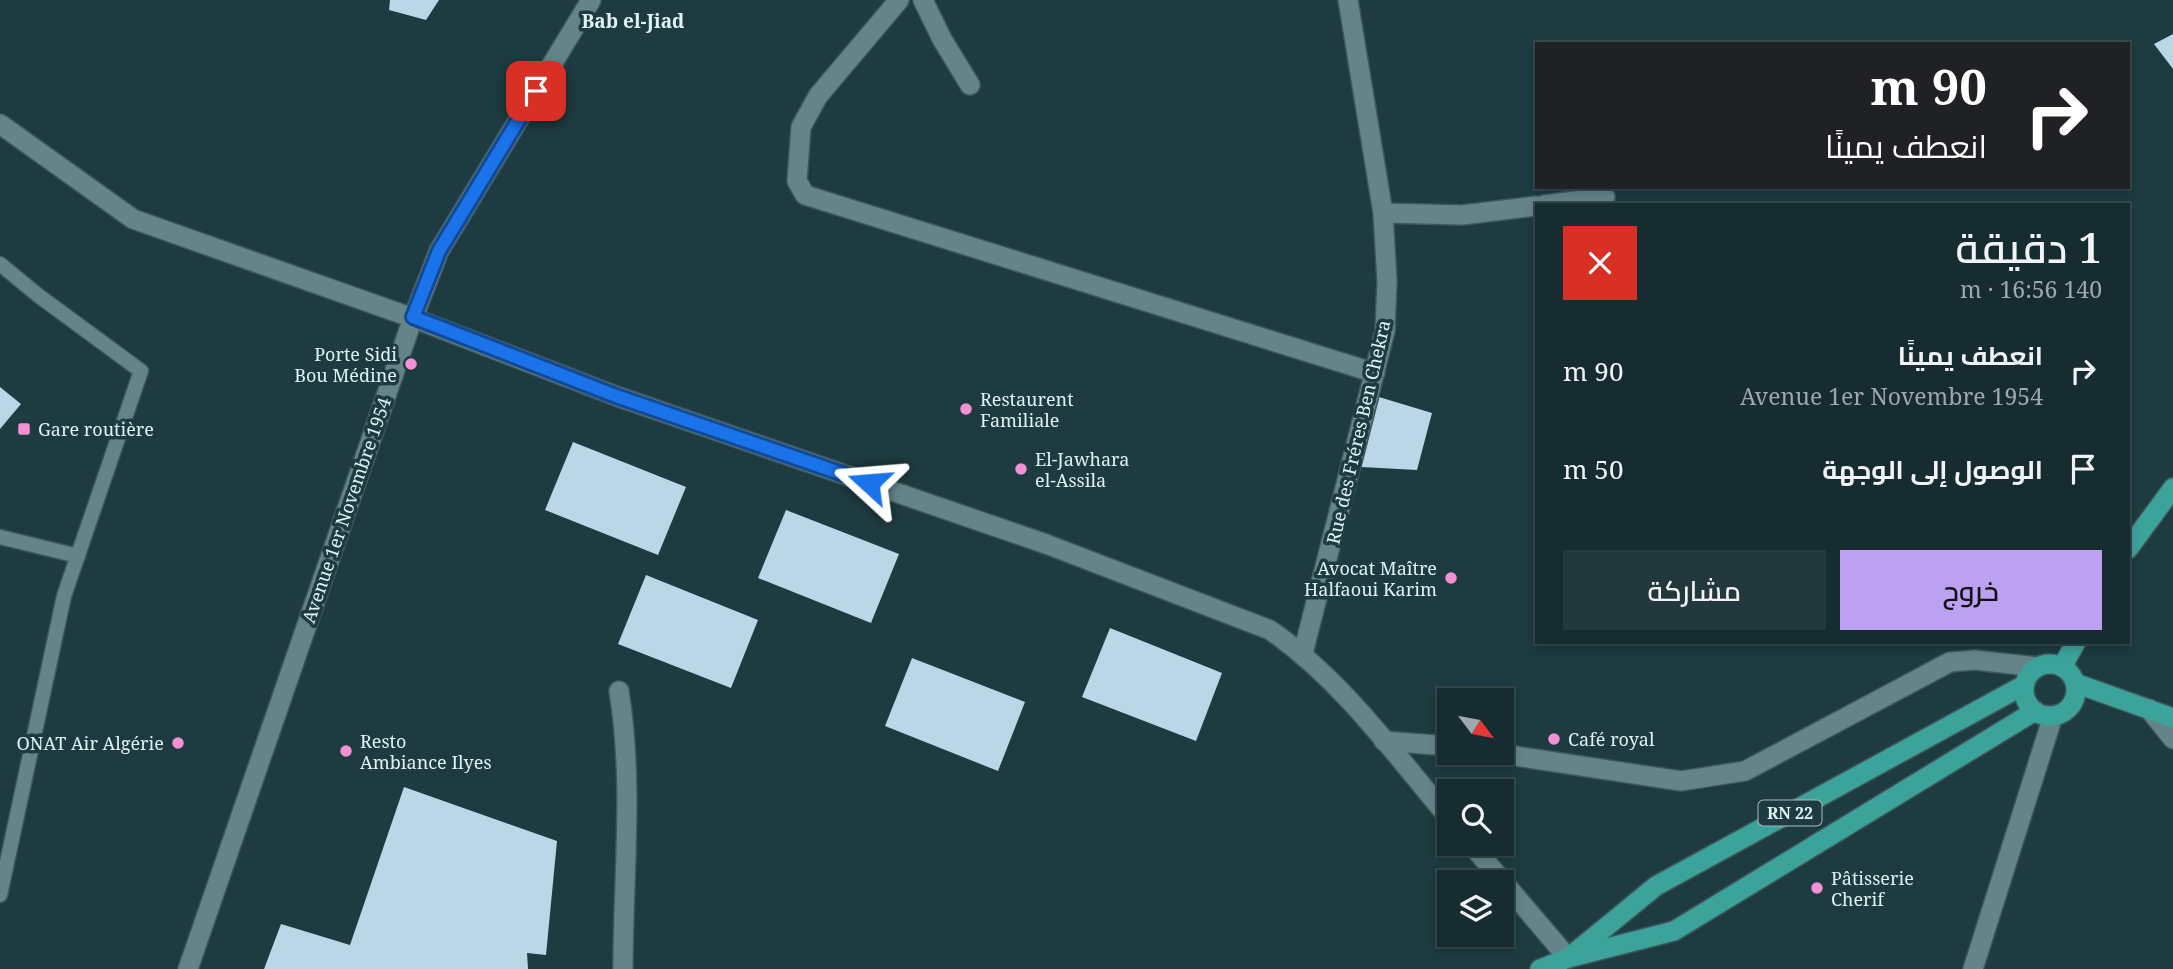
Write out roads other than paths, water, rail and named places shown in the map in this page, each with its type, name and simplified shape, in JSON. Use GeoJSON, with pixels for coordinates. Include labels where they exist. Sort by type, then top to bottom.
{"type":"FeatureCollection","features":[{"type":"Feature","properties":{"kind":"main road"},"geometry":{"type":"LineString","coordinates":[[2130,546],[2173,488]]}},
{"type":"Feature","properties":{"kind":"main road"},"geometry":{"type":"LineString","coordinates":[[2076,644],[2069,675],[2076,695],[2070,706],[2044,714],[2026,700],[2025,685],[2027,678],[2037,667],[2045,664],[2069,675],[2149,709],[2173,718]]}},
{"type":"Feature","properties":{"kind":"main road","name":"RN 22"},"geometry":{"type":"LineString","coordinates":[[1567,958],[1656,886],[2025,685]]}},
{"type":"Feature","properties":{"kind":"main road","name":"RN 22"},"geometry":{"type":"LineString","coordinates":[[1540,969],[1567,958],[1674,931],[2044,714]]}},
{"type":"Feature","properties":{"kind":"street","name":"Avenue 1er Novembre 1954"},"geometry":{"type":"LineString","coordinates":[[188,969],[413,317],[439,251],[591,0]]}},
{"type":"Feature","properties":{"kind":"street"},"geometry":{"type":"LineString","coordinates":[[899,0],[818,96],[801,127],[797,181],[805,195],[1375,373]]}},
{"type":"Feature","properties":{"kind":"street"},"geometry":{"type":"LineString","coordinates":[[923,0],[942,39],[970,85]]}},
{"type":"Feature","properties":{"kind":"street","name":"Rue des Fréres Ben Chekra"},"geometry":{"type":"LineString","coordinates":[[1303,653],[1385,331],[1387,281],[1383,213],[1348,0]]}},
{"type":"Feature","properties":{"kind":"street"},"geometry":{"type":"LineString","coordinates":[[0,124],[134,219],[413,317],[616,396],[1046,544],[1270,630],[1303,653],[1437,804]]}},
{"type":"Feature","properties":{"kind":"street"},"geometry":{"type":"LineString","coordinates":[[1559,203],[1605,197]]}},
{"type":"Feature","properties":{"kind":"street"},"geometry":{"type":"LineString","coordinates":[[1383,213],[1462,215],[1535,206]]}},
{"type":"Feature","properties":{"kind":"street"},"geometry":{"type":"LineString","coordinates":[[1514,756],[1681,781],[1745,771],[1950,662],[1975,660],[2037,667]]}},
{"type":"Feature","properties":{"kind":"street"},"geometry":{"type":"LineString","coordinates":[[619,691],[627,741],[628,796],[623,969]]}},
{"type":"Feature","properties":{"kind":"street"},"geometry":{"type":"LineString","coordinates":[[2149,709],[2173,739]]}},
{"type":"Feature","properties":{"kind":"street"},"geometry":{"type":"LineString","coordinates":[[1973,969],[2044,714]]}},
{"type":"Feature","properties":{"kind":"street"},"geometry":{"type":"LineString","coordinates":[[1384,741],[1437,745]]}},
{"type":"Feature","properties":{"kind":"street"},"geometry":{"type":"LineString","coordinates":[[1481,856],[1567,958]]}},
{"type":"Feature","properties":{"kind":"lane"},"geometry":{"type":"LineString","coordinates":[[0,264],[38,296],[141,371],[64,596],[0,895]]}},
{"type":"Feature","properties":{"kind":"lane"},"geometry":{"type":"LineString","coordinates":[[0,537],[78,556]]}},
{"type":"Feature","properties":{"kind":"place","name":"Porte Sidi Bou Médine"},"geometry":{"type":"Point","coordinates":[411,364]}},
{"type":"Feature","properties":{"kind":"place","name":"Restaurent Familiale"},"geometry":{"type":"Point","coordinates":[966,409]}},
{"type":"Feature","properties":{"kind":"place","name":"Gare routière"},"geometry":{"type":"Point","coordinates":[24,429]}},
{"type":"Feature","properties":{"kind":"place","name":"El-Jawhara el-Assila"},"geometry":{"type":"Point","coordinates":[1021,469]}},
{"type":"Feature","properties":{"kind":"place","name":"Avocat Maître Halfaoui Karim"},"geometry":{"type":"Point","coordinates":[1451,578]}},
{"type":"Feature","properties":{"kind":"place","name":"Café royal"},"geometry":{"type":"Point","coordinates":[1554,739]}},
{"type":"Feature","properties":{"kind":"place","name":"ONAT Air Algérie"},"geometry":{"type":"Point","coordinates":[178,743]}},
{"type":"Feature","properties":{"kind":"place","name":"Resto Ambiance Ilyes"},"geometry":{"type":"Point","coordinates":[346,751]}},
{"type":"Feature","properties":{"kind":"place","name":"Pâtisserie Cherif"},"geometry":{"type":"Point","coordinates":[1817,888]}},
{"type":"Feature","properties":{"kind":"district","name":"Bab el-Jiad"},"geometry":{"type":"Point","coordinates":[633,21]}}]}
